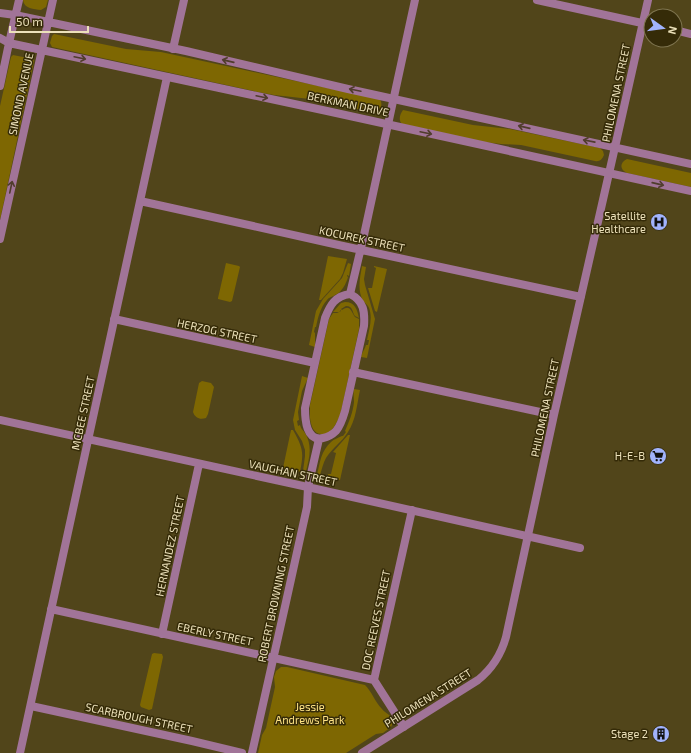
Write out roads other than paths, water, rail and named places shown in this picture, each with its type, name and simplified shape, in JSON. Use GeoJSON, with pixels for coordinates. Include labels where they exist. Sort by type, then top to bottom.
{"type":"FeatureCollection","features":[{"type":"Feature","properties":{"kind":"street","name":"SIMOND AVENUE"},"geometry":{"type":"LineString","coordinates":[[0,86],[18,0]]}},
{"type":"Feature","properties":{"kind":"street","name":"SIMOND AVENUE"},"geometry":{"type":"LineString","coordinates":[[0,239],[53,0]]}},
{"type":"Feature","properties":{"kind":"street"},"geometry":{"type":"LineString","coordinates":[[173,49],[184,0]]}},
{"type":"Feature","properties":{"kind":"street"},"geometry":{"type":"LineString","coordinates":[[350,294],[415,0]]}},
{"type":"Feature","properties":{"kind":"street"},"geometry":{"type":"LineString","coordinates":[[537,0],[642,23]]}},
{"type":"Feature","properties":{"kind":"street","name":"PHILOMENA STREET"},"geometry":{"type":"LineString","coordinates":[[362,753],[478,680],[486,674],[495,663],[503,649],[554,415],[648,0]]}},
{"type":"Feature","properties":{"kind":"street","name":"BERKMAN DRIVE"},"geometry":{"type":"LineString","coordinates":[[0,14],[15,15],[173,49],[691,164]]}},
{"type":"Feature","properties":{"kind":"street","name":"BERKMAN DRIVE"},"geometry":{"type":"LineString","coordinates":[[0,38],[8,43],[388,124],[691,191]]}},
{"type":"Feature","properties":{"kind":"street","name":"MCBEE STREET"},"geometry":{"type":"LineString","coordinates":[[20,753],[167,77]]}},
{"type":"Feature","properties":{"kind":"street","name":"KOCUREK STREET"},"geometry":{"type":"LineString","coordinates":[[140,201],[581,297]]}},
{"type":"Feature","properties":{"kind":"street"},"geometry":{"type":"LineString","coordinates":[[350,294],[357,298],[361,303],[364,314],[364,326],[342,422],[337,430],[329,437],[319,439],[312,436],[307,428],[305,408],[325,318],[337,299],[343,295],[350,294]]}},
{"type":"Feature","properties":{"kind":"street","name":"HERZOG STREET"},"geometry":{"type":"LineString","coordinates":[[114,319],[315,363]]}},
{"type":"Feature","properties":{"kind":"street"},"geometry":{"type":"LineString","coordinates":[[354,372],[554,415]]}},
{"type":"Feature","properties":{"kind":"street","name":"VAUGHAN STREET"},"geometry":{"type":"LineString","coordinates":[[0,420],[580,548]]}},
{"type":"Feature","properties":{"kind":"street","name":"ROBERT BROWNING STREET"},"geometry":{"type":"LineString","coordinates":[[252,753],[308,502],[308,487],[319,439]]}},
{"type":"Feature","properties":{"kind":"street","name":"HERNANDEZ STREET"},"geometry":{"type":"LineString","coordinates":[[162,634],[199,464]]}},
{"type":"Feature","properties":{"kind":"street","name":"DOC REEVES STREET"},"geometry":{"type":"LineString","coordinates":[[404,727],[374,680],[412,510]]}},
{"type":"Feature","properties":{"kind":"street","name":"EBERLY STREET"},"geometry":{"type":"LineString","coordinates":[[51,609],[374,680]]}},
{"type":"Feature","properties":{"kind":"street","name":"SCARBROUGH STREET"},"geometry":{"type":"LineString","coordinates":[[31,706],[242,753]]}},
{"type":"Feature","properties":{"kind":"place","name":"Satellite Healthcare"},"geometry":{"type":"Point","coordinates":[659,222]}},
{"type":"Feature","properties":{"kind":"place","name":"H-E-B"},"geometry":{"type":"Point","coordinates":[658,456]}},
{"type":"Feature","properties":{"kind":"place","name":"Stage 2"},"geometry":{"type":"Point","coordinates":[661,734]}},
{"type":"Feature","properties":{"kind":"park label","name":"Jessie Andrews Park"},"geometry":{"type":"Point","coordinates":[310,713]}}]}
